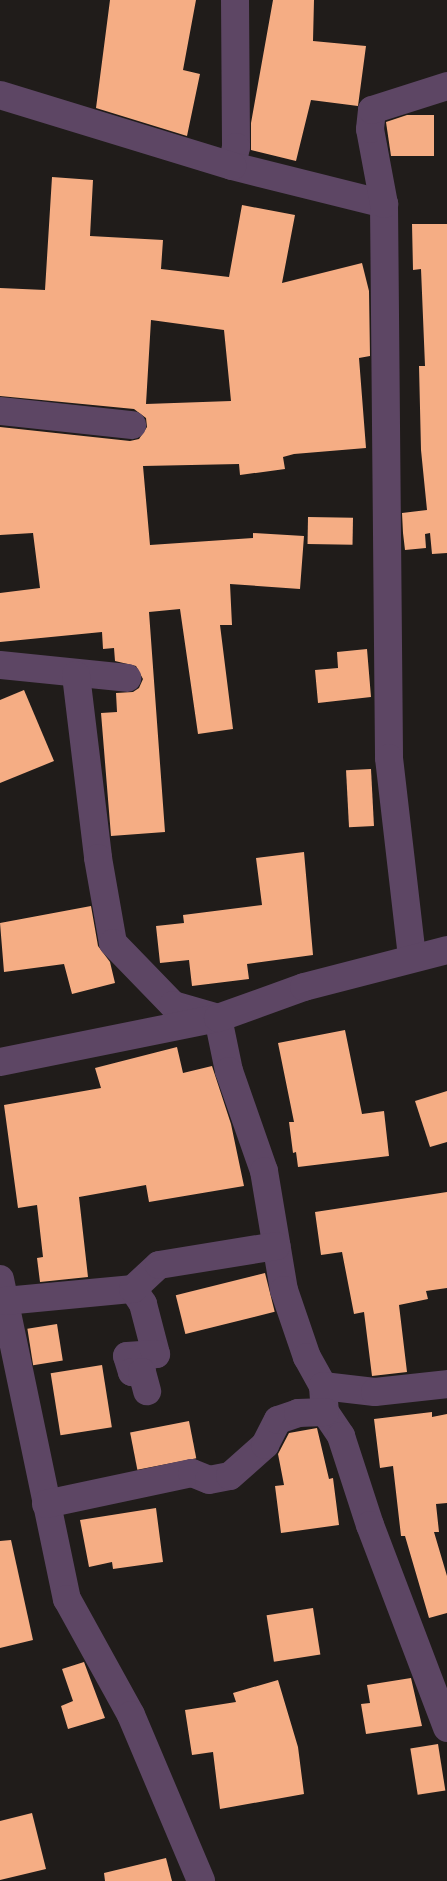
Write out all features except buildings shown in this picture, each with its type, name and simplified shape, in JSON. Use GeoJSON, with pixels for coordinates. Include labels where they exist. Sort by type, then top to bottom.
{"type":"FeatureCollection","features":[{"type":"Feature","properties":{"kind":"street"},"geometry":{"type":"LineString","coordinates":[[232,166],[236,147],[235,0]]}},
{"type":"Feature","properties":{"kind":"street"},"geometry":{"type":"LineString","coordinates":[[412,957],[389,758],[384,204],[370,130],[372,110],[447,86]]}},
{"type":"Feature","properties":{"kind":"street"},"geometry":{"type":"LineString","coordinates":[[0,95],[232,166],[384,204]]}},
{"type":"Feature","properties":{"kind":"street"},"geometry":{"type":"LineString","coordinates":[[0,411],[132,425]]}},
{"type":"Feature","properties":{"kind":"street"},"geometry":{"type":"LineString","coordinates":[[0,665],[76,675],[127,678]]}},
{"type":"Feature","properties":{"kind":"street"},"geometry":{"type":"LineString","coordinates":[[76,675],[98,858],[113,944],[174,1005],[218,1018]]}},
{"type":"Feature","properties":{"kind":"street"},"geometry":{"type":"LineString","coordinates":[[0,1062],[218,1018],[304,987],[412,957],[447,950]]}},
{"type":"Feature","properties":{"kind":"street"},"geometry":{"type":"LineString","coordinates":[[218,1018],[229,1072],[264,1171],[284,1290],[307,1358],[341,1436],[370,1525],[447,1728]]}},
{"type":"Feature","properties":{"kind":"street"},"geometry":{"type":"LineString","coordinates":[[201,1881],[130,1715],[67,1599],[6,1341],[3,1290],[133,1289],[159,1265],[276,1246]]}},
{"type":"Feature","properties":{"kind":"street"},"geometry":{"type":"LineString","coordinates":[[133,1289],[143,1304],[156,1354],[127,1356],[132,1372],[142,1372],[147,1391]]}},
{"type":"Feature","properties":{"kind":"street"},"geometry":{"type":"LineString","coordinates":[[46,1504],[192,1473],[209,1480],[230,1476],[265,1445],[278,1420],[298,1413],[324,1399],[447,1384]]}}]}
